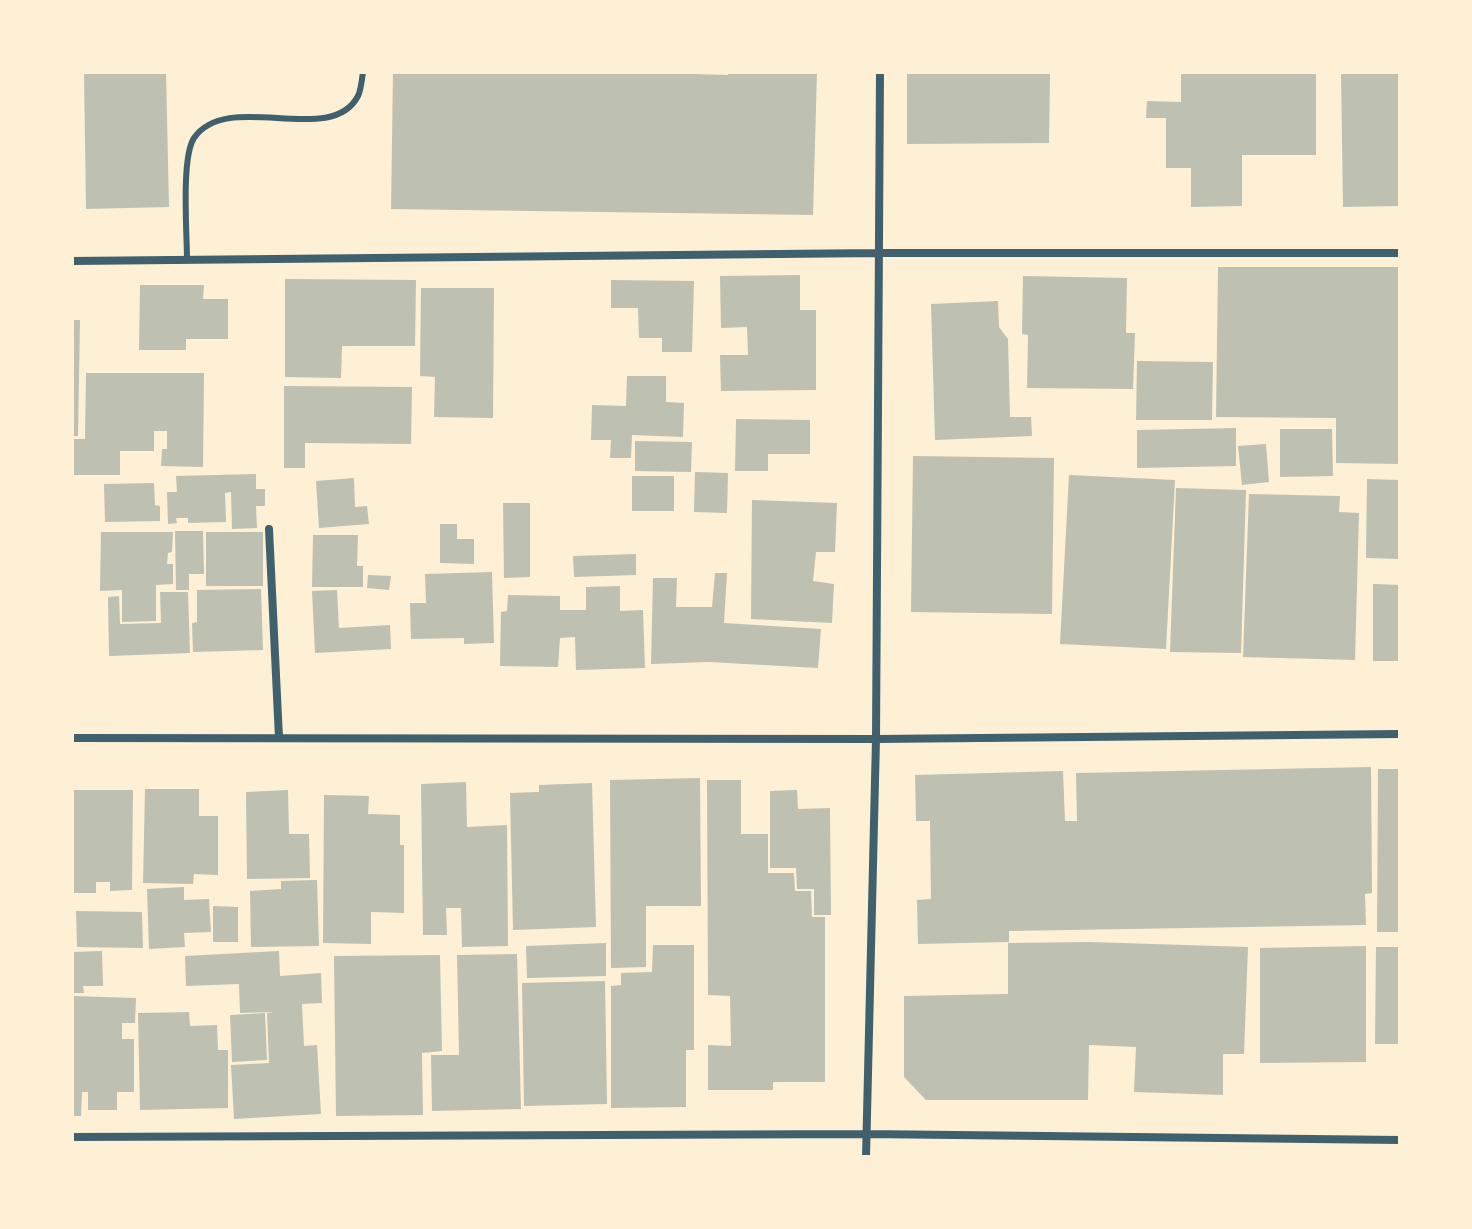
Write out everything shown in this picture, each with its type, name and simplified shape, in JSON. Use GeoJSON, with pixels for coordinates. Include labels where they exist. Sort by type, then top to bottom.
{"type":"FeatureCollection","features":[{"type":"Feature","properties":{"kind":"street"},"geometry":{"type":"LineString","coordinates":[[866,1157],[876,739],[880,72]]}},
{"type":"Feature","properties":{"kind":"street"},"geometry":{"type":"LineString","coordinates":[[72,261],[879,253],[1400,253]]}},
{"type":"Feature","properties":{"kind":"street"},"geometry":{"type":"LineString","coordinates":[[269,529],[279,738]]}},
{"type":"Feature","properties":{"kind":"street"},"geometry":{"type":"LineString","coordinates":[[72,738],[876,739],[1400,734]]}},
{"type":"Feature","properties":{"kind":"street"},"geometry":{"type":"LineString","coordinates":[[72,1137],[866,1134],[1400,1140]]}},
{"type":"Feature","properties":{"kind":"lane"},"geometry":{"type":"LineString","coordinates":[[187,260],[187,160],[193,140],[208,123],[230,118],[321,118],[342,113],[358,96],[363,72]]}},
{"type":"Feature","properties":{"kind":"building"},"geometry":{"type":"Polygon","coordinates":[[[84,72],[166,72],[169,207],[86,209],[84,72]]]}},
{"type":"Feature","properties":{"kind":"building"},"geometry":{"type":"Polygon","coordinates":[[[393,72],[694,72],[728,75],[728,72],[817,72],[813,215],[391,209],[393,72]]]}},
{"type":"Feature","properties":{"kind":"building"},"geometry":{"type":"Polygon","coordinates":[[[907,72],[1050,72],[1049,143],[907,144],[907,72]]]}},
{"type":"Feature","properties":{"kind":"building"},"geometry":{"type":"Polygon","coordinates":[[[1181,72],[1316,72],[1316,155],[1242,155],[1242,206],[1191,207],[1191,168],[1166,168],[1166,118],[1146,118],[1147,101],[1181,102],[1181,72]]]}},
{"type":"Feature","properties":{"kind":"building"},"geometry":{"type":"Polygon","coordinates":[[[1341,72],[1400,72],[1400,206],[1343,207],[1341,72]]]}},
{"type":"Feature","properties":{"kind":"building"},"geometry":{"type":"Polygon","coordinates":[[[1218,267],[1400,267],[1400,464],[1336,463],[1336,418],[1216,417],[1218,267]]]}},
{"type":"Feature","properties":{"kind":"building"},"geometry":{"type":"Polygon","coordinates":[[[800,275],[800,310],[816,310],[816,390],[721,391],[720,355],[748,355],[747,327],[721,328],[720,276],[800,275]]]}},
{"type":"Feature","properties":{"kind":"building"},"geometry":{"type":"Polygon","coordinates":[[[1023,276],[1127,278],[1126,333],[1135,333],[1133,389],[1027,388],[1028,335],[1022,334],[1023,276]]]}},
{"type":"Feature","properties":{"kind":"building"},"geometry":{"type":"Polygon","coordinates":[[[285,279],[416,280],[415,346],[342,346],[341,378],[285,377],[285,279]]]}},
{"type":"Feature","properties":{"kind":"building"},"geometry":{"type":"Polygon","coordinates":[[[611,280],[694,281],[692,352],[662,352],[662,338],[639,338],[638,308],[611,308],[611,280]]]}},
{"type":"Feature","properties":{"kind":"building"},"geometry":{"type":"Polygon","coordinates":[[[140,285],[204,285],[203,299],[228,299],[228,339],[186,339],[186,350],[139,350],[140,285]]]}},
{"type":"Feature","properties":{"kind":"building"},"geometry":{"type":"Polygon","coordinates":[[[421,288],[494,288],[493,418],[434,417],[435,377],[420,376],[421,288]]]}},
{"type":"Feature","properties":{"kind":"building"},"geometry":{"type":"Polygon","coordinates":[[[998,301],[999,327],[1008,339],[1010,417],[1031,417],[1032,436],[935,440],[931,304],[998,301]]]}},
{"type":"Feature","properties":{"kind":"building"},"geometry":{"type":"Polygon","coordinates":[[[72,320],[80,320],[78,436],[72,436],[72,320]]]}},
{"type":"Feature","properties":{"kind":"building"},"geometry":{"type":"Polygon","coordinates":[[[1137,361],[1213,362],[1212,420],[1136,420],[1137,361]]]}},
{"type":"Feature","properties":{"kind":"building"},"geometry":{"type":"Polygon","coordinates":[[[86,373],[204,373],[203,467],[161,466],[162,449],[167,449],[167,431],[154,431],[154,451],[120,451],[120,475],[72,475],[72,439],[85,439],[86,373]]]}},
{"type":"Feature","properties":{"kind":"building"},"geometry":{"type":"Polygon","coordinates":[[[627,376],[666,376],[666,402],[684,403],[683,437],[632,435],[631,458],[610,458],[611,440],[591,440],[592,405],[626,406],[627,376]]]}},
{"type":"Feature","properties":{"kind":"building"},"geometry":{"type":"Polygon","coordinates":[[[284,386],[412,387],[411,444],[305,443],[305,468],[284,468],[284,386]]]}},
{"type":"Feature","properties":{"kind":"building"},"geometry":{"type":"Polygon","coordinates":[[[736,419],[810,420],[810,454],[768,454],[768,471],[735,471],[736,419]]]}},
{"type":"Feature","properties":{"kind":"building"},"geometry":{"type":"Polygon","coordinates":[[[1236,428],[1236,466],[1137,468],[1137,430],[1236,428]]]}},
{"type":"Feature","properties":{"kind":"building"},"geometry":{"type":"Polygon","coordinates":[[[1280,429],[1332,429],[1333,476],[1280,477],[1280,429]]]}},
{"type":"Feature","properties":{"kind":"building"},"geometry":{"type":"Polygon","coordinates":[[[635,441],[692,442],[691,472],[635,471],[635,441]]]}},
{"type":"Feature","properties":{"kind":"building"},"geometry":{"type":"Polygon","coordinates":[[[1266,444],[1269,482],[1242,485],[1238,446],[1266,444]]]}},
{"type":"Feature","properties":{"kind":"building"},"geometry":{"type":"Polygon","coordinates":[[[913,456],[1054,458],[1052,614],[911,612],[913,456]]]}},
{"type":"Feature","properties":{"kind":"building"},"geometry":{"type":"Polygon","coordinates":[[[695,472],[728,473],[727,513],[694,512],[695,472]]]}},
{"type":"Feature","properties":{"kind":"building"},"geometry":{"type":"Polygon","coordinates":[[[256,474],[256,489],[265,489],[265,506],[256,506],[257,528],[232,529],[231,492],[225,493],[226,522],[188,523],[188,518],[176,518],[177,523],[168,524],[167,492],[177,492],[176,476],[256,474]]]}},
{"type":"Feature","properties":{"kind":"building"},"geometry":{"type":"Polygon","coordinates":[[[1069,475],[1175,480],[1166,649],[1060,644],[1069,475]]]}},
{"type":"Feature","properties":{"kind":"building"},"geometry":{"type":"Polygon","coordinates":[[[632,476],[674,476],[674,511],[632,511],[632,476]]]}},
{"type":"Feature","properties":{"kind":"building"},"geometry":{"type":"Polygon","coordinates":[[[354,478],[355,507],[367,506],[369,524],[319,528],[316,481],[354,478]]]}},
{"type":"Feature","properties":{"kind":"building"},"geometry":{"type":"Polygon","coordinates":[[[1367,479],[1400,480],[1400,559],[1366,558],[1367,479]]]}},
{"type":"Feature","properties":{"kind":"building"},"geometry":{"type":"Polygon","coordinates":[[[154,483],[155,505],[160,506],[160,521],[105,522],[104,484],[154,483]]]}},
{"type":"Feature","properties":{"kind":"building"},"geometry":{"type":"Polygon","coordinates":[[[1176,488],[1246,490],[1241,653],[1170,652],[1176,488]]]}},
{"type":"Feature","properties":{"kind":"building"},"geometry":{"type":"Polygon","coordinates":[[[1249,494],[1340,496],[1339,512],[1359,513],[1355,660],[1243,657],[1249,494]]]}},
{"type":"Feature","properties":{"kind":"building"},"geometry":{"type":"Polygon","coordinates":[[[752,500],[837,503],[835,552],[816,552],[813,581],[834,584],[832,623],[751,619],[752,500]]]}},
{"type":"Feature","properties":{"kind":"building"},"geometry":{"type":"Polygon","coordinates":[[[503,503],[530,503],[530,577],[504,578],[503,503]]]}},
{"type":"Feature","properties":{"kind":"building"},"geometry":{"type":"Polygon","coordinates":[[[440,524],[457,524],[457,539],[474,539],[474,564],[440,563],[440,524]]]}},
{"type":"Feature","properties":{"kind":"building"},"geometry":{"type":"Polygon","coordinates":[[[175,531],[203,531],[204,574],[189,574],[189,590],[176,590],[175,531]]]}},
{"type":"Feature","properties":{"kind":"building"},"geometry":{"type":"Polygon","coordinates":[[[101,532],[173,532],[172,552],[168,553],[167,564],[173,564],[173,584],[156,585],[156,621],[122,622],[122,590],[100,591],[101,532]]]}},
{"type":"Feature","properties":{"kind":"building"},"geometry":{"type":"Polygon","coordinates":[[[206,532],[263,532],[263,586],[206,586],[206,532]]]}},
{"type":"Feature","properties":{"kind":"building"},"geometry":{"type":"Polygon","coordinates":[[[313,535],[358,535],[357,566],[363,566],[363,587],[312,587],[313,535]]]}},
{"type":"Feature","properties":{"kind":"building"},"geometry":{"type":"Polygon","coordinates":[[[636,554],[636,575],[574,577],[573,556],[636,554]]]}},
{"type":"Feature","properties":{"kind":"building"},"geometry":{"type":"Polygon","coordinates":[[[492,572],[494,643],[464,644],[464,638],[411,639],[410,603],[426,603],[425,574],[492,572]]]}},
{"type":"Feature","properties":{"kind":"building"},"geometry":{"type":"Polygon","coordinates":[[[715,573],[727,573],[724,623],[821,629],[818,668],[709,662],[651,664],[653,578],[677,578],[676,607],[712,607],[715,573]]]}},
{"type":"Feature","properties":{"kind":"building"},"geometry":{"type":"Polygon","coordinates":[[[368,575],[391,576],[389,590],[367,588],[368,575]]]}},
{"type":"Feature","properties":{"kind":"building"},"geometry":{"type":"Polygon","coordinates":[[[1373,584],[1400,585],[1400,661],[1373,661],[1373,584]]]}},
{"type":"Feature","properties":{"kind":"building"},"geometry":{"type":"Polygon","coordinates":[[[620,586],[620,611],[643,610],[645,668],[576,670],[575,637],[560,638],[558,667],[500,666],[501,612],[507,611],[508,595],[560,596],[560,610],[586,610],[586,587],[620,586]]]}},
{"type":"Feature","properties":{"kind":"building"},"geometry":{"type":"Polygon","coordinates":[[[261,589],[263,650],[193,652],[192,623],[197,622],[197,590],[261,589]]]}},
{"type":"Feature","properties":{"kind":"building"},"geometry":{"type":"Polygon","coordinates":[[[337,590],[339,628],[390,625],[391,649],[315,653],[312,591],[337,590]]]}},
{"type":"Feature","properties":{"kind":"building"},"geometry":{"type":"Polygon","coordinates":[[[160,592],[188,592],[190,653],[109,656],[108,597],[119,596],[120,624],[161,623],[160,592]]]}},
{"type":"Feature","properties":{"kind":"building"},"geometry":{"type":"Polygon","coordinates":[[[1371,767],[1372,893],[1365,894],[1366,925],[1009,931],[1009,942],[918,944],[917,900],[931,899],[930,821],[916,821],[915,775],[1063,771],[1065,821],[1077,821],[1076,773],[1371,767]]]}},
{"type":"Feature","properties":{"kind":"building"},"geometry":{"type":"Polygon","coordinates":[[[1378,769],[1400,769],[1400,932],[1377,932],[1378,769]]]}},
{"type":"Feature","properties":{"kind":"building"},"geometry":{"type":"Polygon","coordinates":[[[700,778],[701,906],[646,906],[646,967],[611,968],[610,780],[700,778]]]}},
{"type":"Feature","properties":{"kind":"building"},"geometry":{"type":"Polygon","coordinates":[[[707,780],[741,780],[741,834],[768,834],[768,873],[794,873],[795,891],[811,891],[812,917],[825,917],[825,1082],[773,1082],[773,1090],[708,1090],[708,1045],[731,1046],[730,996],[708,995],[707,780]]]}},
{"type":"Feature","properties":{"kind":"building"},"geometry":{"type":"Polygon","coordinates":[[[466,782],[467,827],[507,825],[508,946],[462,947],[461,908],[446,908],[447,935],[423,935],[421,784],[466,782]]]}},
{"type":"Feature","properties":{"kind":"building"},"geometry":{"type":"Polygon","coordinates":[[[592,783],[596,927],[513,930],[510,793],[539,792],[539,785],[592,783]]]}},
{"type":"Feature","properties":{"kind":"building"},"geometry":{"type":"Polygon","coordinates":[[[145,789],[199,789],[199,816],[218,816],[218,875],[194,874],[193,884],[143,883],[145,789]]]}},
{"type":"Feature","properties":{"kind":"building"},"geometry":{"type":"Polygon","coordinates":[[[72,790],[133,790],[132,890],[110,891],[110,882],[96,882],[96,893],[72,893],[72,790]]]}},
{"type":"Feature","properties":{"kind":"building"},"geometry":{"type":"Polygon","coordinates":[[[288,790],[289,834],[309,834],[310,878],[247,879],[246,792],[288,790]]]}},
{"type":"Feature","properties":{"kind":"building"},"geometry":{"type":"Polygon","coordinates":[[[797,790],[798,809],[830,808],[831,915],[814,915],[814,889],[797,889],[796,868],[770,868],[770,791],[797,790]]]}},
{"type":"Feature","properties":{"kind":"building"},"geometry":{"type":"Polygon","coordinates":[[[324,795],[369,796],[368,814],[400,815],[400,845],[404,845],[404,913],[371,912],[371,944],[323,943],[324,795]]]}},
{"type":"Feature","properties":{"kind":"building"},"geometry":{"type":"Polygon","coordinates":[[[317,880],[319,946],[251,947],[250,891],[281,889],[281,881],[317,880]]]}},
{"type":"Feature","properties":{"kind":"building"},"geometry":{"type":"Polygon","coordinates":[[[184,887],[184,900],[209,899],[211,932],[184,933],[185,947],[149,949],[147,889],[184,887]]]}},
{"type":"Feature","properties":{"kind":"building"},"geometry":{"type":"Polygon","coordinates":[[[213,906],[238,907],[238,942],[213,942],[213,906]]]}},
{"type":"Feature","properties":{"kind":"building"},"geometry":{"type":"Polygon","coordinates":[[[76,911],[142,912],[143,948],[77,947],[76,911]]]}},
{"type":"Feature","properties":{"kind":"building"},"geometry":{"type":"Polygon","coordinates":[[[606,943],[606,976],[527,978],[526,946],[606,943]]]}},
{"type":"Feature","properties":{"kind":"building"},"geometry":{"type":"Polygon","coordinates":[[[1008,943],[1248,947],[1244,1054],[1223,1054],[1223,1095],[1134,1092],[1136,1047],[1089,1045],[1088,1100],[926,1100],[904,1077],[904,996],[1008,994],[1008,943]]]}},
{"type":"Feature","properties":{"kind":"building"},"geometry":{"type":"Polygon","coordinates":[[[653,945],[694,945],[694,1050],[686,1050],[686,1107],[611,1108],[611,986],[621,985],[621,973],[652,972],[653,945]]]}},
{"type":"Feature","properties":{"kind":"building"},"geometry":{"type":"Polygon","coordinates":[[[1366,946],[1366,1062],[1260,1063],[1260,948],[1366,946]]]}},
{"type":"Feature","properties":{"kind":"building"},"geometry":{"type":"Polygon","coordinates":[[[1376,947],[1400,947],[1400,1044],[1375,1044],[1376,947]]]}},
{"type":"Feature","properties":{"kind":"building"},"geometry":{"type":"Polygon","coordinates":[[[102,951],[103,986],[83,986],[84,993],[72,993],[72,952],[102,951]]]}},
{"type":"Feature","properties":{"kind":"building"},"geometry":{"type":"Polygon","coordinates":[[[279,951],[280,976],[321,973],[322,1003],[302,1004],[304,1046],[317,1045],[321,1114],[234,1119],[231,1065],[269,1063],[267,1013],[274,1012],[240,1013],[239,984],[186,986],[185,956],[279,951]]]}},
{"type":"Feature","properties":{"kind":"building"},"geometry":{"type":"Polygon","coordinates":[[[517,954],[521,1109],[432,1111],[431,1055],[459,1055],[457,955],[517,954]]]}},
{"type":"Feature","properties":{"kind":"building"},"geometry":{"type":"Polygon","coordinates":[[[440,955],[442,1051],[422,1053],[423,1115],[336,1116],[334,956],[440,955]]]}},
{"type":"Feature","properties":{"kind":"building"},"geometry":{"type":"Polygon","coordinates":[[[605,981],[607,1104],[524,1106],[522,983],[605,981]]]}},
{"type":"Feature","properties":{"kind":"building"},"geometry":{"type":"Polygon","coordinates":[[[72,996],[136,998],[135,1023],[122,1023],[122,1039],[134,1039],[134,1092],[117,1092],[117,1110],[88,1110],[88,1092],[82,1092],[81,1116],[72,1116],[72,996]]]}},
{"type":"Feature","properties":{"kind":"building"},"geometry":{"type":"Polygon","coordinates":[[[189,1012],[190,1026],[217,1025],[218,1050],[228,1050],[228,1108],[140,1110],[138,1013],[189,1012]]]}},
{"type":"Feature","properties":{"kind":"building"},"geometry":{"type":"Polygon","coordinates":[[[265,1013],[267,1060],[232,1062],[230,1015],[265,1013]]]}}]}
